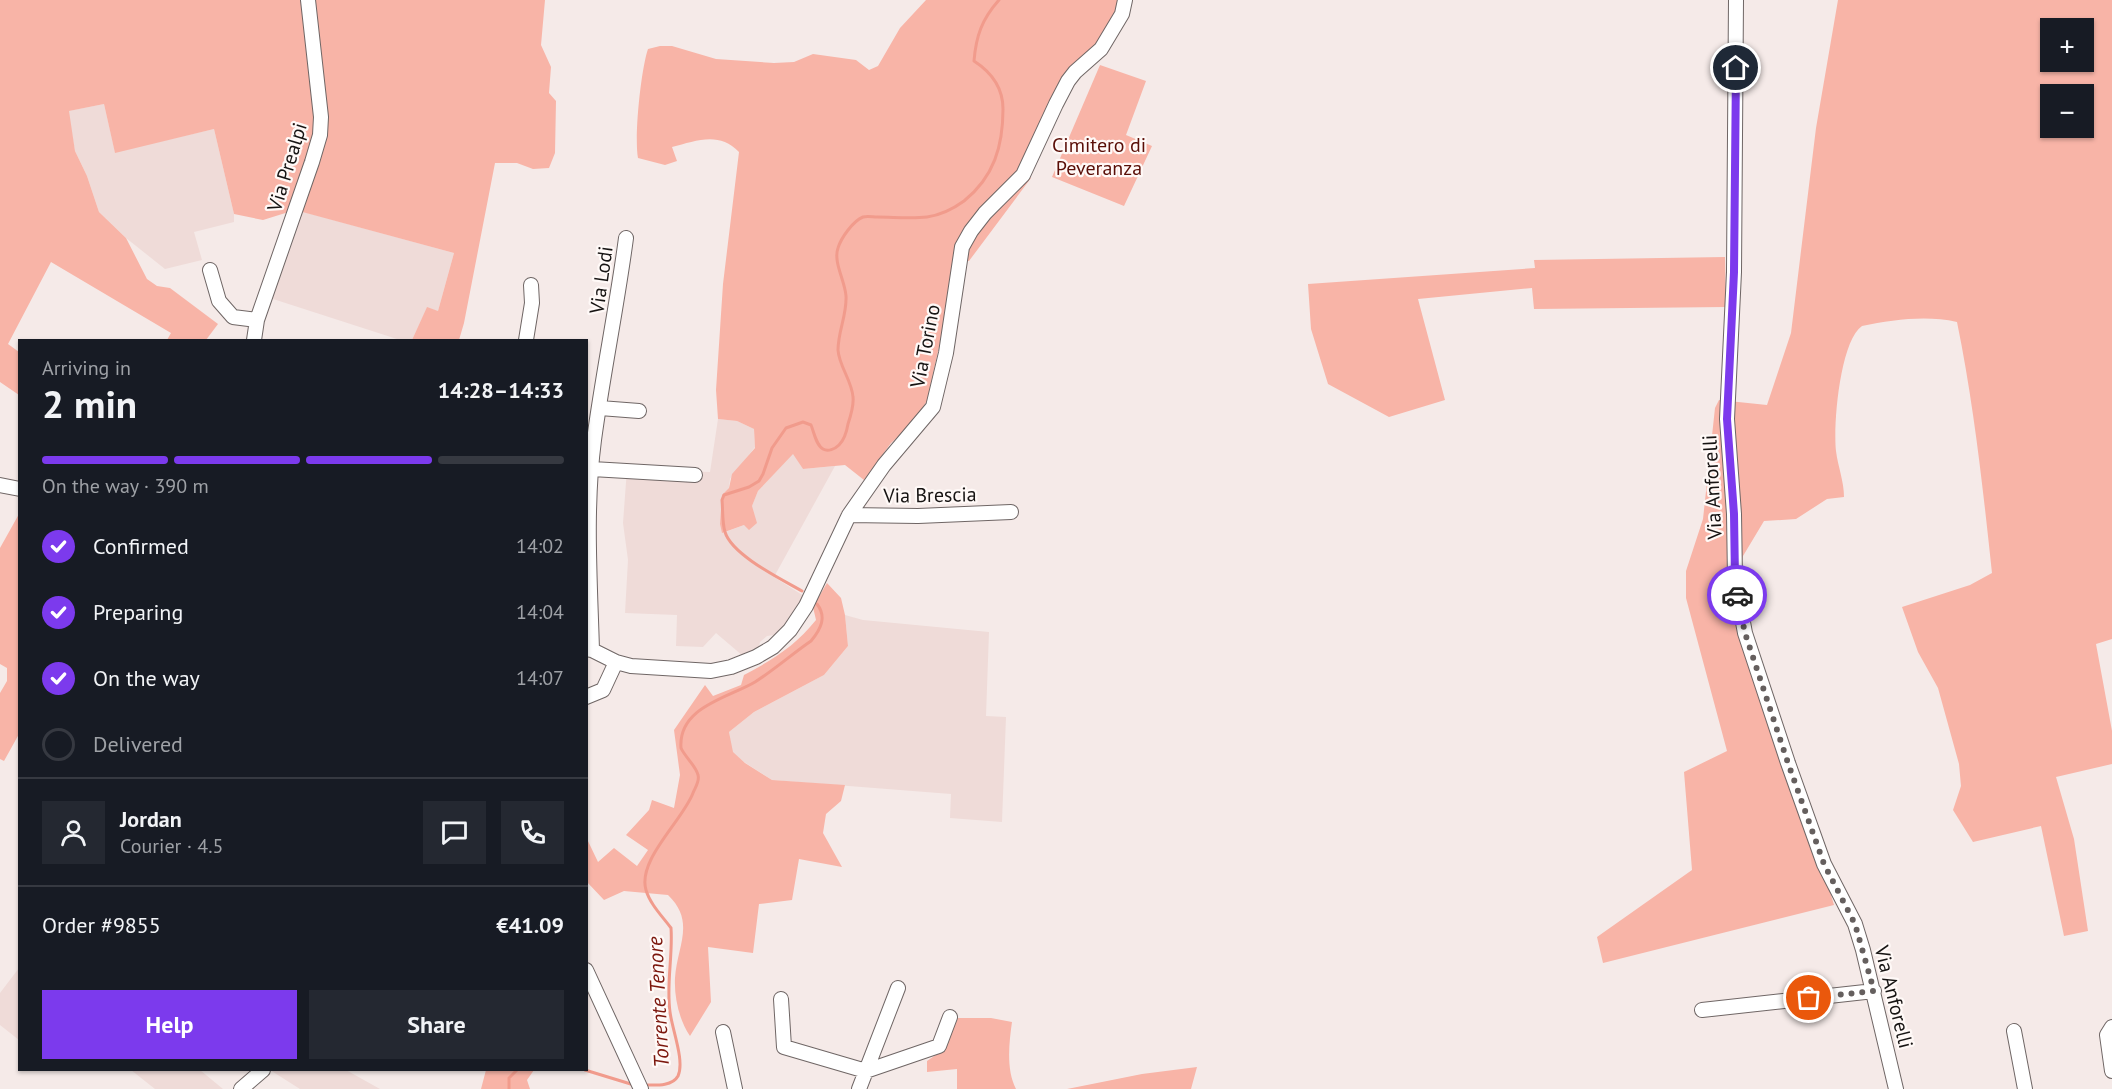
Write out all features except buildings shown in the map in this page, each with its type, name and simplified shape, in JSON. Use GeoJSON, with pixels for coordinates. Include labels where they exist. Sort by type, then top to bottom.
{"type":"FeatureCollection","features":[{"type":"Feature","properties":{"kind":"street","name":"Via Prealpi"},"geometry":{"type":"LineString","coordinates":[[254,339],[257,320],[320,135],[320,100],[308,0]]}},
{"type":"Feature","properties":{"kind":"street","name":"Via Torino"},"geometry":{"type":"LineString","coordinates":[[589,650],[631,666],[711,671],[731,668],[756,657],[773,647],[790,630],[807,606],[849,514],[884,465],[933,407],[946,353],[962,248],[971,231],[985,213],[1023,175],[1068,81],[1101,49],[1122,14],[1125,0]]}},
{"type":"Feature","properties":{"kind":"street","name":"Via Anforelli"},"geometry":{"type":"LineString","coordinates":[[1737,0],[1734,272],[1727,419],[1734,514],[1735,579],[1745,633],[1788,763],[1824,864],[1855,924],[1874,991],[1896,1089]]}},
{"type":"Feature","properties":{"kind":"street","name":"Via Lodi"},"geometry":{"type":"LineString","coordinates":[[589,650],[592,469],[626,238]]}},
{"type":"Feature","properties":{"kind":"street"},"geometry":{"type":"LineString","coordinates":[[210,270],[219,301],[233,317],[257,320]]}},
{"type":"Feature","properties":{"kind":"street"},"geometry":{"type":"LineString","coordinates":[[526,339],[532,303],[531,285]]}},
{"type":"Feature","properties":{"kind":"street"},"geometry":{"type":"LineString","coordinates":[[600,408],[639,411]]}},
{"type":"Feature","properties":{"kind":"street"},"geometry":{"type":"LineString","coordinates":[[592,469],[695,475]]}},
{"type":"Feature","properties":{"kind":"street"},"geometry":{"type":"LineString","coordinates":[[0,485],[18,489]]}},
{"type":"Feature","properties":{"kind":"street","name":"Via Brescia"},"geometry":{"type":"LineString","coordinates":[[849,514],[918,516],[1011,512]]}},
{"type":"Feature","properties":{"kind":"street"},"geometry":{"type":"LineString","coordinates":[[588,696],[603,690],[616,662]]}},
{"type":"Feature","properties":{"kind":"street"},"geometry":{"type":"LineString","coordinates":[[588,974],[638,1083]]}},
{"type":"Feature","properties":{"kind":"street"},"geometry":{"type":"LineString","coordinates":[[859,1089],[898,988]]}},
{"type":"Feature","properties":{"kind":"street"},"geometry":{"type":"LineString","coordinates":[[1702,1010],[1874,991]]}},
{"type":"Feature","properties":{"kind":"street"},"geometry":{"type":"LineString","coordinates":[[781,999],[784,1047],[866,1071],[939,1046],[950,1017]]}},
{"type":"Feature","properties":{"kind":"street"},"geometry":{"type":"LineString","coordinates":[[2112,1027],[2107,1035],[2112,1071]]}},
{"type":"Feature","properties":{"kind":"street"},"geometry":{"type":"LineString","coordinates":[[2014,1031],[2025,1089]]}},
{"type":"Feature","properties":{"kind":"street"},"geometry":{"type":"LineString","coordinates":[[723,1032],[735,1089]]}},
{"type":"Feature","properties":{"kind":"street"},"geometry":{"type":"LineString","coordinates":[[242,1089],[261,1071]]}},
{"type":"Feature","properties":{"kind":"shaded area"},"geometry":{"type":"Polygon","coordinates":[[[104,104],[115,152],[214,129],[234,222],[194,232],[202,260],[165,269],[126,238],[99,212],[87,176],[75,151],[68,111],[104,104]]]}},
{"type":"Feature","properties":{"kind":"shaded area"},"geometry":{"type":"Polygon","coordinates":[[[300,211],[454,253],[438,311],[427,308],[412,339],[397,339],[270,298],[300,211]]]}},
{"type":"Feature","properties":{"kind":"shaded area"},"geometry":{"type":"Polygon","coordinates":[[[718,419],[737,421],[754,429],[755,447],[730,479],[723,533],[744,525],[758,491],[793,453],[803,469],[835,466],[774,577],[807,598],[794,619],[774,635],[767,636],[759,646],[743,656],[716,633],[703,647],[676,646],[677,615],[625,613],[628,560],[623,523],[627,469],[710,472],[718,419]]]}},
{"type":"Feature","properties":{"kind":"shaded area"},"geometry":{"type":"Polygon","coordinates":[[[845,615],[863,620],[989,632],[986,716],[1006,717],[1002,822],[950,818],[951,794],[772,780],[732,752],[729,732],[754,712],[824,675],[848,646],[845,615]]]}},
{"type":"Feature","properties":{"kind":"shaded area"},"geometry":{"type":"Polygon","coordinates":[[[18,969],[18,1039],[0,1025],[0,993],[18,969]]]}},
{"type":"Feature","properties":{"kind":"shaded area"},"geometry":{"type":"Polygon","coordinates":[[[132,1071],[201,1071],[223,1089],[155,1089],[132,1071]]]}},
{"type":"Feature","properties":{"kind":"shaded area"},"geometry":{"type":"Polygon","coordinates":[[[272,1071],[348,1071],[380,1089],[300,1089],[272,1071]]]}},
{"type":"Feature","properties":{"kind":"green space"},"geometry":{"type":"Polygon","coordinates":[[[0,0],[545,0],[541,45],[551,67],[549,93],[556,101],[555,153],[549,168],[533,169],[517,163],[495,163],[459,339],[412,339],[427,307],[438,311],[454,253],[295,210],[263,220],[234,214],[214,129],[115,153],[104,104],[69,111],[75,151],[87,176],[99,212],[126,238],[147,279],[157,286],[170,288],[218,324],[207,339],[168,339],[171,333],[51,262],[8,344],[18,351],[18,394],[0,382],[0,0]]]}},
{"type":"Feature","properties":{"kind":"green space"},"geometry":{"type":"Polygon","coordinates":[[[926,0],[1121,0],[1113,24],[1090,52],[1021,170],[1031,178],[969,261],[958,261],[927,401],[911,425],[891,443],[864,480],[845,465],[803,469],[793,454],[758,491],[752,506],[757,523],[749,530],[744,525],[722,533],[720,524],[722,495],[729,488],[732,474],[755,448],[754,429],[737,421],[718,419],[716,390],[723,284],[739,152],[723,142],[707,139],[672,147],[677,161],[665,165],[638,158],[639,103],[648,49],[672,46],[716,59],[774,63],[794,62],[813,54],[856,60],[869,70],[878,66],[900,28],[926,0]]]}},
{"type":"Feature","properties":{"kind":"green space"},"geometry":{"type":"Polygon","coordinates":[[[1838,0],[2112,0],[2112,639],[2096,644],[2112,731],[2112,764],[2056,777],[2074,839],[2088,931],[2064,936],[2041,826],[1973,842],[1953,810],[1961,786],[1959,764],[1938,688],[1918,652],[1902,607],[1970,585],[1992,573],[1973,416],[1957,322],[1909,319],[1862,326],[1854,335],[1848,348],[1837,404],[1835,439],[1844,497],[1827,499],[1796,519],[1764,521],[1743,556],[1740,569],[1745,607],[1765,677],[1835,873],[1828,885],[1834,905],[1603,963],[1597,937],[1692,870],[1684,772],[1727,751],[1686,598],[1686,571],[1703,519],[1715,408],[1719,400],[1767,405],[1791,333],[1816,128],[1838,0]]]}},
{"type":"Feature","properties":{"kind":"green space","name":"Cimitero di Peveranza"},"geometry":{"type":"Polygon","coordinates":[[[1100,65],[1146,81],[1126,135],[1152,146],[1124,206],[1052,177],[1100,65]]]}},
{"type":"Feature","properties":{"kind":"green space"},"geometry":{"type":"Polygon","coordinates":[[[1725,257],[1726,307],[1534,309],[1532,288],[1418,299],[1445,400],[1389,417],[1328,384],[1311,329],[1308,284],[1535,268],[1534,260],[1725,257]]]}},
{"type":"Feature","properties":{"kind":"green space"},"geometry":{"type":"Polygon","coordinates":[[[18,516],[18,736],[4,761],[0,759],[0,693],[7,681],[7,668],[0,664],[0,548],[18,516]]]}},
{"type":"Feature","properties":{"kind":"green space"},"geometry":{"type":"Polygon","coordinates":[[[827,583],[841,598],[848,646],[824,675],[754,712],[729,732],[733,752],[745,763],[772,780],[845,785],[841,801],[826,814],[823,833],[842,867],[799,859],[792,900],[759,904],[753,953],[708,947],[711,1002],[690,1036],[680,1016],[675,993],[676,966],[683,935],[681,915],[676,905],[668,895],[624,891],[604,900],[588,883],[588,841],[598,862],[614,848],[637,866],[648,850],[626,835],[649,810],[652,800],[674,808],[680,775],[674,730],[705,685],[713,696],[741,685],[744,675],[792,645],[816,620],[813,607],[827,583]]]}},
{"type":"Feature","properties":{"kind":"green space"},"geometry":{"type":"Polygon","coordinates":[[[958,1018],[991,1018],[1012,1022],[1009,1047],[1010,1065],[1016,1089],[957,1089],[957,1069],[927,1072],[927,1061],[943,1050],[958,1018]]]}},
{"type":"Feature","properties":{"kind":"green space"},"geometry":{"type":"Polygon","coordinates":[[[1197,1067],[1191,1089],[1067,1089],[1142,1074],[1197,1067]]]}},
{"type":"Feature","properties":{"kind":"green space"},"geometry":{"type":"Polygon","coordinates":[[[486,1071],[533,1071],[527,1080],[530,1089],[481,1089],[486,1071]]]}},
{"type":"Feature","properties":{"kind":"waterway","name":"Torrente Tenore"},"geometry":{"type":"LineString","coordinates":[[802,591],[758,566],[729,541],[724,528],[722,500],[724,495],[749,487],[759,481],[772,448],[786,428],[803,422],[811,425],[819,445],[825,450],[836,448],[842,440],[853,407],[853,400],[838,350],[846,296],[838,265],[838,248],[848,230],[863,217],[915,218],[937,215],[964,201],[983,182],[999,148],[1003,109],[1001,94],[995,81],[974,61],[981,28],[999,0]]}},
{"type":"Feature","properties":{"kind":"waterway","name":"Torrente Tenore"},"geometry":{"type":"LineString","coordinates":[[644,1085],[662,1085],[672,1082],[680,1070],[669,1002],[671,928],[650,900],[645,878],[654,853],[688,804],[698,782],[697,772],[681,748],[682,734],[696,713],[755,682],[811,641],[822,623],[822,614],[817,604]]}},
{"type":"Feature","properties":{"kind":"waterway","name":"Torrente Tenore"},"geometry":{"type":"LineString","coordinates":[[509,1089],[509,1078],[516,1071]]}},
{"type":"Feature","properties":{"kind":"waterway","name":"Torrente Tenore"},"geometry":{"type":"LineString","coordinates":[[588,1071],[634,1085]]}},
{"type":"Feature","properties":{"kind":"way so far"},"geometry":{"type":"LineString","coordinates":[[1737,595],[1745,633],[1788,763],[1824,864],[1855,924],[1874,991],[1809,998]]}},
{"type":"Feature","properties":{"kind":"route"},"geometry":{"type":"LineString","coordinates":[[1736,68],[1734,272],[1727,419],[1737,595]]}}]}
